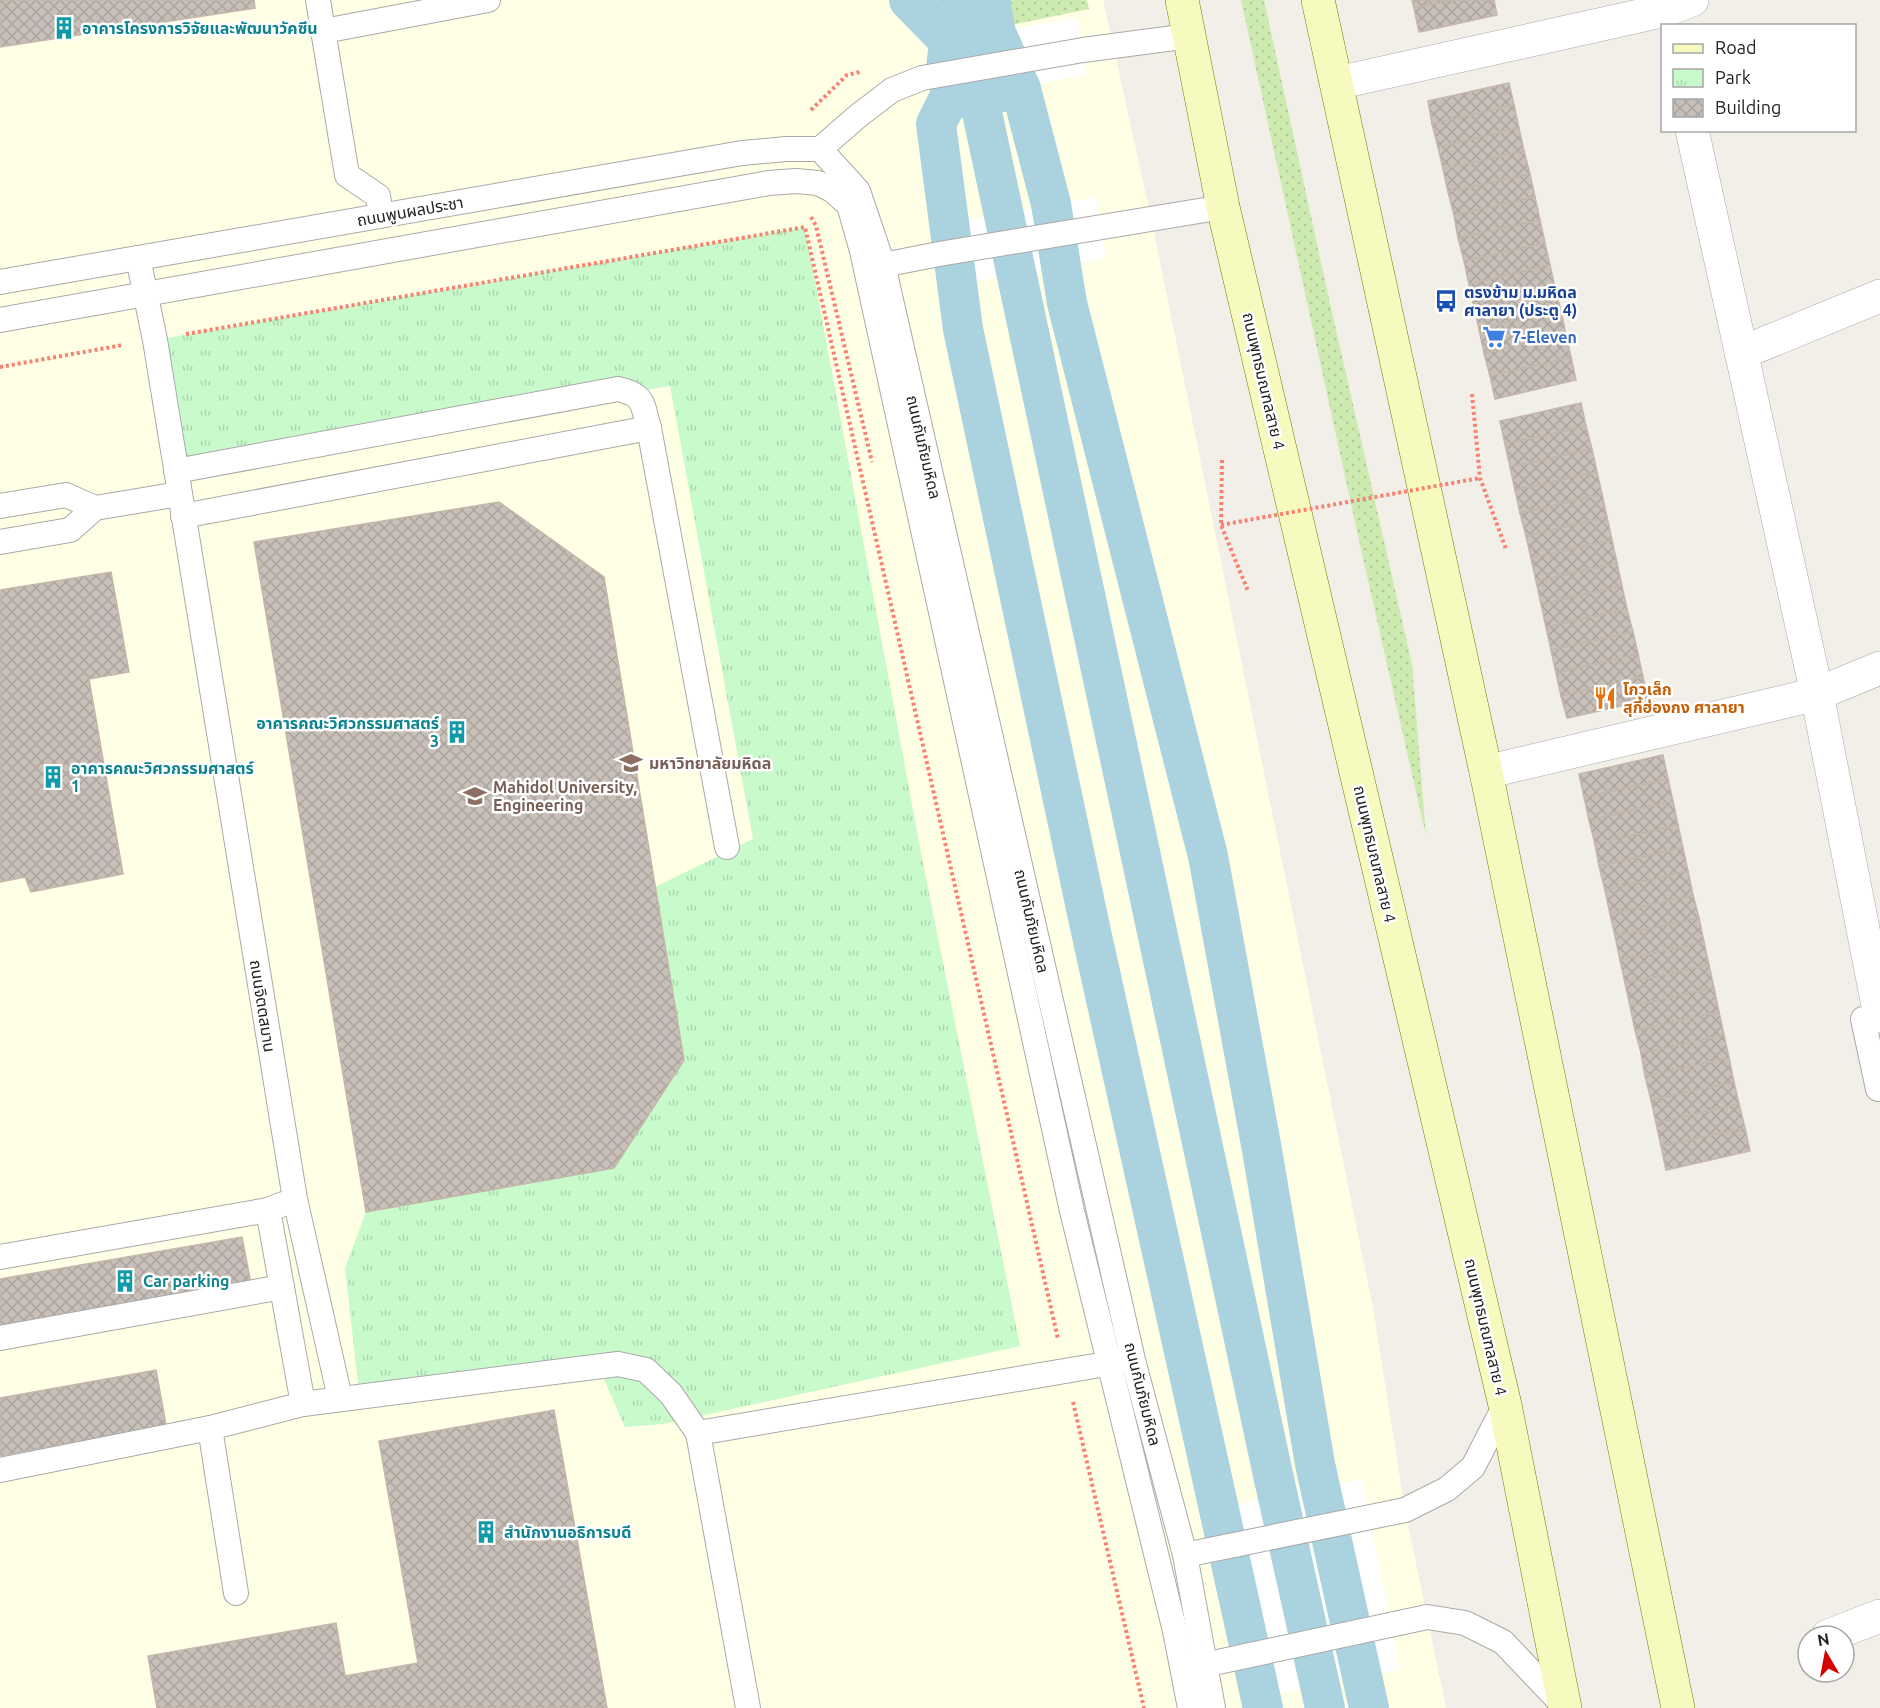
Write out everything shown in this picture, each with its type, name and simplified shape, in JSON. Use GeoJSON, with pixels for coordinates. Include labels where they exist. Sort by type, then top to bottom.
{"type":"FeatureCollection","features":[{"type":"Feature","properties":{"kind":"main road","name":"ถนนพุทธมณฑลสาย 4"},"geometry":{"type":"LineString","coordinates":[[1182,0],[1223,207],[1505,1405],[1564,1707]]}},
{"type":"Feature","properties":{"kind":"main road"},"geometry":{"type":"LineString","coordinates":[[1318,0],[1486,772],[1678,1708]]}},
{"type":"Feature","properties":{"kind":"street"},"geometry":{"type":"LineString","coordinates":[[1337,82],[1672,9]]}},
{"type":"Feature","properties":{"kind":"street"},"geometry":{"type":"LineString","coordinates":[[1692,132],[1816,694],[1880,1016]]}},
{"type":"Feature","properties":{"kind":"street"},"geometry":{"type":"LineString","coordinates":[[1741,353],[1880,296]]}},
{"type":"Feature","properties":{"kind":"street"},"geometry":{"type":"LineString","coordinates":[[1486,772],[1816,694],[1880,668]]}},
{"type":"Feature","properties":{"kind":"street"},"geometry":{"type":"LineString","coordinates":[[1856,1625],[1880,1616]]}},
{"type":"Feature","properties":{"kind":"lane"},"geometry":{"type":"LineString","coordinates":[[318,0],[348,175],[378,196],[381,216]]}},
{"type":"Feature","properties":{"kind":"lane"},"geometry":{"type":"LineString","coordinates":[[324,31],[488,0]]}},
{"type":"Feature","properties":{"kind":"lane"},"geometry":{"type":"LineString","coordinates":[[820,149],[892,90],[922,78],[1083,50],[1189,36]]}},
{"type":"Feature","properties":{"kind":"lane","name":"ถนนพูนผลประชา"},"geometry":{"type":"LineString","coordinates":[[0,282],[742,153],[820,149]]}},
{"type":"Feature","properties":{"kind":"lane","name":"ถนนกันภัยมหิดล"},"geometry":{"type":"LineString","coordinates":[[820,149],[858,191],[883,265],[1133,1360],[1185,1555],[1213,1708]]}},
{"type":"Feature","properties":{"kind":"lane","name":"ถนนกันภัยมหิดล"},"geometry":{"type":"LineString","coordinates":[[145,295],[769,183],[796,181],[818,183],[832,190],[849,205],[858,234],[1072,1211],[1175,1631],[1190,1708]]}},
{"type":"Feature","properties":{"kind":"lane"},"geometry":{"type":"LineString","coordinates":[[883,265],[1223,207]]}},
{"type":"Feature","properties":{"kind":"lane","name":"ถนนจิตตสมาน"},"geometry":{"type":"LineString","coordinates":[[138,258],[155,340],[295,1200],[340,1398]]}},
{"type":"Feature","properties":{"kind":"lane"},"geometry":{"type":"LineString","coordinates":[[0,320],[145,295]]}},
{"type":"Feature","properties":{"kind":"lane"},"geometry":{"type":"LineString","coordinates":[[179,494],[618,389],[633,393],[642,402],[649,428],[727,847]]}},
{"type":"Feature","properties":{"kind":"lane"},"geometry":{"type":"LineString","coordinates":[[0,542],[70,530],[95,508],[179,494],[649,428]]}},
{"type":"Feature","properties":{"kind":"lane"},"geometry":{"type":"LineString","coordinates":[[0,506],[66,495],[95,508]]}},
{"type":"Feature","properties":{"kind":"lane"},"geometry":{"type":"LineString","coordinates":[[1878,1089],[1863,1019],[1880,1016]]}},
{"type":"Feature","properties":{"kind":"lane"},"geometry":{"type":"LineString","coordinates":[[0,1257],[268,1210],[295,1200]]}},
{"type":"Feature","properties":{"kind":"lane"},"geometry":{"type":"LineString","coordinates":[[268,1210],[303,1404]]}},
{"type":"Feature","properties":{"kind":"lane"},"geometry":{"type":"LineString","coordinates":[[0,1338],[282,1287]]}},
{"type":"Feature","properties":{"kind":"lane"},"geometry":{"type":"LineString","coordinates":[[698,1432],[1133,1360]]}},
{"type":"Feature","properties":{"kind":"lane"},"geometry":{"type":"LineString","coordinates":[[0,1470],[210,1428],[303,1404],[340,1398],[618,1364],[646,1370],[671,1394],[698,1432],[748,1708]]}},
{"type":"Feature","properties":{"kind":"lane"},"geometry":{"type":"LineString","coordinates":[[1185,1555],[1405,1510],[1447,1489],[1473,1467],[1505,1405]]}},
{"type":"Feature","properties":{"kind":"lane"},"geometry":{"type":"LineString","coordinates":[[210,1428],[236,1593]]}},
{"type":"Feature","properties":{"kind":"lane"},"geometry":{"type":"LineString","coordinates":[[1204,1665],[1427,1617],[1465,1623],[1503,1642],[1564,1707]]}},
{"type":"Feature","properties":{"kind":"path"},"geometry":{"type":"LineString","coordinates":[[808,212],[816,226],[874,472]]}},
{"type":"Feature","properties":{"kind":"path"},"geometry":{"type":"LineString","coordinates":[[0,367],[805,227],[1144,1708]]}},
{"type":"Feature","properties":{"kind":"path"},"geometry":{"type":"LineString","coordinates":[[1472,394],[1480,478],[1506,549]]}},
{"type":"Feature","properties":{"kind":"path"},"geometry":{"type":"LineString","coordinates":[[1222,460],[1221,525],[1248,591]]}},
{"type":"Feature","properties":{"kind":"path"},"geometry":{"type":"LineString","coordinates":[[1221,525],[1480,478]]}},
{"type":"Feature","properties":{"kind":"shaded area","name":"มหาวิทยาลัยมหิดล"},"geometry":{"type":"Polygon","coordinates":[[[0,0],[1103,0],[1151,218],[1373,1308],[1405,1510],[1446,1708],[0,1708],[0,0]]]}},
{"type":"Feature","properties":{"kind":"green space"},"geometry":{"type":"Polygon","coordinates":[[[996,0],[1087,0],[1089,9],[1002,27],[996,0]]]}},
{"type":"Feature","properties":{"kind":"green space"},"geometry":{"type":"Polygon","coordinates":[[[1241,0],[1264,0],[1412,664],[1426,836],[1360,545],[1241,0]]]}},
{"type":"Feature","properties":{"kind":"green space"},"geometry":{"type":"Polygon","coordinates":[[[805,227],[921,853],[1020,1346],[664,1424],[625,1427],[599,1368],[361,1410],[345,1268],[366,1212],[614,1168],[684,1060],[655,887],[753,839],[670,386],[176,471],[155,340],[805,227]]]}},
{"type":"Feature","properties":{"kind":"pier"},"geometry":{"type":"Polygon","coordinates":[[[1077,18],[1086,75],[943,99],[933,42],[1077,18]]]}},
{"type":"Feature","properties":{"kind":"pier"},"geometry":{"type":"Polygon","coordinates":[[[1096,197],[1106,258],[944,287],[934,226],[1096,197]]]}},
{"type":"Feature","properties":{"kind":"pier"},"geometry":{"type":"Polygon","coordinates":[[[1362,1479],[1400,1670],[1253,1699],[1216,1508],[1362,1479]]]}},
{"type":"Feature","properties":{"kind":"building","name":"อาคารโครงการวิจัยและพัฒนาวัคซีน"},"geometry":{"type":"Polygon","coordinates":[[[0,0],[254,0],[255,8],[0,47],[0,0]]]}},
{"type":"Feature","properties":{"kind":"building"},"geometry":{"type":"Polygon","coordinates":[[[1412,0],[1453,0],[1414,8],[1412,0]]]}},
{"type":"Feature","properties":{"kind":"building"},"geometry":{"type":"Polygon","coordinates":[[[1453,0],[1494,0],[1497,15],[1419,32],[1414,8],[1453,0]]]}},
{"type":"Feature","properties":{"kind":"building"},"geometry":{"type":"Polygon","coordinates":[[[1509,83],[1514,105],[1432,124],[1428,101],[1509,83]]]}},
{"type":"Feature","properties":{"kind":"building"},"geometry":{"type":"Polygon","coordinates":[[[1514,105],[1519,128],[1438,147],[1432,124],[1514,105]]]}},
{"type":"Feature","properties":{"kind":"building"},"geometry":{"type":"Polygon","coordinates":[[[1519,128],[1524,151],[1443,169],[1438,147],[1519,128]]]}},
{"type":"Feature","properties":{"kind":"building"},"geometry":{"type":"Polygon","coordinates":[[[1524,151],[1530,174],[1448,192],[1443,169],[1524,151]]]}},
{"type":"Feature","properties":{"kind":"building"},"geometry":{"type":"Polygon","coordinates":[[[1530,174],[1535,197],[1454,215],[1448,192],[1530,174]]]}},
{"type":"Feature","properties":{"kind":"building"},"geometry":{"type":"Polygon","coordinates":[[[1535,197],[1540,220],[1458,238],[1454,215],[1535,197]]]}},
{"type":"Feature","properties":{"kind":"building"},"geometry":{"type":"Polygon","coordinates":[[[1540,220],[1545,243],[1464,261],[1458,238],[1540,220]]]}},
{"type":"Feature","properties":{"kind":"building"},"geometry":{"type":"Polygon","coordinates":[[[1545,243],[1550,265],[1469,284],[1464,261],[1545,243]]]}},
{"type":"Feature","properties":{"kind":"building"},"geometry":{"type":"Polygon","coordinates":[[[1550,265],[1555,288],[1474,307],[1469,284],[1550,265]]]}},
{"type":"Feature","properties":{"kind":"building"},"geometry":{"type":"Polygon","coordinates":[[[1555,288],[1561,311],[1479,329],[1474,307],[1555,288]]]}},
{"type":"Feature","properties":{"kind":"building"},"geometry":{"type":"Polygon","coordinates":[[[1561,311],[1566,335],[1484,353],[1479,329],[1561,311]]]}},
{"type":"Feature","properties":{"kind":"building"},"geometry":{"type":"Polygon","coordinates":[[[1566,335],[1571,357],[1490,376],[1484,353],[1566,335]]]}},
{"type":"Feature","properties":{"kind":"building"},"geometry":{"type":"Polygon","coordinates":[[[1571,357],[1576,380],[1495,399],[1490,376],[1571,357]]]}},
{"type":"Feature","properties":{"kind":"building"},"geometry":{"type":"Polygon","coordinates":[[[1581,403],[1586,426],[1505,444],[1500,421],[1581,403]]]}},
{"type":"Feature","properties":{"kind":"building"},"geometry":{"type":"Polygon","coordinates":[[[1586,426],[1592,449],[1510,467],[1505,444],[1586,426]]]}},
{"type":"Feature","properties":{"kind":"building"},"geometry":{"type":"Polygon","coordinates":[[[1592,449],[1597,472],[1515,490],[1510,467],[1592,449]]]}},
{"type":"Feature","properties":{"kind":"building"},"geometry":{"type":"Polygon","coordinates":[[[1597,472],[1602,494],[1520,513],[1515,490],[1597,472]]]}},
{"type":"Feature","properties":{"kind":"building"},"geometry":{"type":"Polygon","coordinates":[[[1602,494],[1607,517],[1526,536],[1520,513],[1602,494]]]}},
{"type":"Feature","properties":{"kind":"building","name":"อาคารคณะวิศวกรรมศาสตร์ 3"},"geometry":{"type":"Polygon","coordinates":[[[499,502],[604,577],[684,1060],[614,1168],[366,1212],[254,542],[499,502]]]}},
{"type":"Feature","properties":{"kind":"building"},"geometry":{"type":"Polygon","coordinates":[[[1607,517],[1612,540],[1531,558],[1526,536],[1607,517]]]}},
{"type":"Feature","properties":{"kind":"building"},"geometry":{"type":"Polygon","coordinates":[[[1612,540],[1617,563],[1536,581],[1531,558],[1612,540]]]}},
{"type":"Feature","properties":{"kind":"building"},"geometry":{"type":"Polygon","coordinates":[[[1617,563],[1622,586],[1541,604],[1536,581],[1617,563]]]}},
{"type":"Feature","properties":{"kind":"building","name":"อาคารคณะวิศวกรรมศาสตร์ 1"},"geometry":{"type":"Polygon","coordinates":[[[111,572],[129,672],[89,679],[123,874],[31,892],[25,877],[0,882],[0,590],[111,572]]]}},
{"type":"Feature","properties":{"kind":"building"},"geometry":{"type":"Polygon","coordinates":[[[1622,586],[1627,609],[1546,627],[1541,604],[1622,586]]]}},
{"type":"Feature","properties":{"kind":"building"},"geometry":{"type":"Polygon","coordinates":[[[1627,609],[1633,632],[1551,650],[1546,627],[1627,609]]]}},
{"type":"Feature","properties":{"kind":"building"},"geometry":{"type":"Polygon","coordinates":[[[1633,632],[1638,654],[1556,673],[1551,650],[1633,632]]]}},
{"type":"Feature","properties":{"kind":"building"},"geometry":{"type":"Polygon","coordinates":[[[1638,654],[1643,677],[1561,696],[1556,673],[1638,654]]]}},
{"type":"Feature","properties":{"kind":"building","name":"โกวเล็ก สุกี้ฮ่องกง ศาลายา"},"geometry":{"type":"Polygon","coordinates":[[[1643,677],[1648,700],[1567,718],[1561,696],[1643,677]]]}},
{"type":"Feature","properties":{"kind":"building"},"geometry":{"type":"Polygon","coordinates":[[[1663,755],[1668,779],[1584,797],[1579,774],[1663,755]]]}},
{"type":"Feature","properties":{"kind":"building"},"geometry":{"type":"Polygon","coordinates":[[[1668,779],[1673,801],[1589,820],[1584,797],[1668,779]]]}},
{"type":"Feature","properties":{"kind":"building"},"geometry":{"type":"Polygon","coordinates":[[[1673,801],[1678,825],[1595,844],[1589,820],[1673,801]]]}},
{"type":"Feature","properties":{"kind":"building"},"geometry":{"type":"Polygon","coordinates":[[[1678,825],[1683,848],[1599,866],[1595,844],[1678,825]]]}},
{"type":"Feature","properties":{"kind":"building"},"geometry":{"type":"Polygon","coordinates":[[[1683,848],[1688,871],[1605,890],[1599,866],[1683,848]]]}},
{"type":"Feature","properties":{"kind":"building"},"geometry":{"type":"Polygon","coordinates":[[[1688,871],[1693,895],[1610,914],[1605,890],[1688,871]]]}},
{"type":"Feature","properties":{"kind":"building"},"geometry":{"type":"Polygon","coordinates":[[[1693,895],[1699,918],[1615,936],[1610,914],[1693,895]]]}},
{"type":"Feature","properties":{"kind":"building"},"geometry":{"type":"Polygon","coordinates":[[[1699,918],[1704,942],[1620,960],[1615,936],[1699,918]]]}},
{"type":"Feature","properties":{"kind":"building"},"geometry":{"type":"Polygon","coordinates":[[[1704,942],[1709,965],[1625,983],[1620,960],[1704,942]]]}},
{"type":"Feature","properties":{"kind":"building"},"geometry":{"type":"Polygon","coordinates":[[[1709,965],[1714,988],[1630,1006],[1625,983],[1709,965]]]}},
{"type":"Feature","properties":{"kind":"building"},"geometry":{"type":"Polygon","coordinates":[[[1714,988],[1719,1012],[1635,1030],[1630,1006],[1714,988]]]}},
{"type":"Feature","properties":{"kind":"building"},"geometry":{"type":"Polygon","coordinates":[[[1719,1012],[1724,1035],[1641,1053],[1635,1030],[1719,1012]]]}},
{"type":"Feature","properties":{"kind":"building"},"geometry":{"type":"Polygon","coordinates":[[[1724,1035],[1729,1058],[1645,1076],[1641,1053],[1724,1035]]]}},
{"type":"Feature","properties":{"kind":"building"},"geometry":{"type":"Polygon","coordinates":[[[1729,1058],[1734,1082],[1651,1100],[1645,1076],[1729,1058]]]}},
{"type":"Feature","properties":{"kind":"building"},"geometry":{"type":"Polygon","coordinates":[[[1734,1082],[1739,1104],[1656,1123],[1651,1100],[1734,1082]]]}},
{"type":"Feature","properties":{"kind":"building"},"geometry":{"type":"Polygon","coordinates":[[[1739,1104],[1745,1128],[1661,1146],[1656,1123],[1739,1104]]]}},
{"type":"Feature","properties":{"kind":"building"},"geometry":{"type":"Polygon","coordinates":[[[1745,1128],[1750,1151],[1666,1170],[1661,1146],[1745,1128]]]}},
{"type":"Feature","properties":{"kind":"building","name":"Car parking"},"geometry":{"type":"Polygon","coordinates":[[[242,1237],[251,1284],[0,1328],[0,1279],[242,1237]]]}},
{"type":"Feature","properties":{"kind":"building"},"geometry":{"type":"Polygon","coordinates":[[[156,1370],[166,1425],[0,1456],[0,1398],[156,1370]]]}},
{"type":"Feature","properties":{"kind":"building","name":"สำนักงานอธิการบดี"},"geometry":{"type":"Polygon","coordinates":[[[554,1410],[607,1708],[157,1708],[148,1656],[336,1623],[345,1676],[418,1663],[379,1441],[554,1410]]]}},
{"type":"Feature","properties":{"kind":"waterway"},"geometry":{"type":"LineString","coordinates":[[909,0],[949,41],[945,77]]}},
{"type":"Feature","properties":{"kind":"waterway"},"geometry":{"type":"LineString","coordinates":[[958,0],[1272,1470],[1325,1708]]}},
{"type":"Feature","properties":{"kind":"waterway"},"geometry":{"type":"LineString","coordinates":[[990,0],[996,33],[1021,89],[1008,91]]}},
{"type":"Feature","properties":{"kind":"waterway"},"geometry":{"type":"LineString","coordinates":[[1263,1708],[1090,927],[963,329],[936,124],[948,100],[1021,89],[1051,204],[1067,303],[1208,856],[1262,1150],[1315,1464],[1369,1708]]}},
{"type":"Feature","properties":{"kind":"place","name":"อาคารโครงการวิจัยและพัฒนาวัคซีน"},"geometry":{"type":"Point","coordinates":[64,28]}},
{"type":"Feature","properties":{"kind":"place","name":"ตรงข้าม ม.มหิดล ศาลายา (ประตู 4)"},"geometry":{"type":"Point","coordinates":[1446,301]}},
{"type":"Feature","properties":{"kind":"place","name":"7-Eleven"},"geometry":{"type":"Point","coordinates":[1494,337]}},
{"type":"Feature","properties":{"kind":"place","name":"โกวเล็ก สุกี้ฮ่องกง ศาลายา"},"geometry":{"type":"Point","coordinates":[1605,698]}},
{"type":"Feature","properties":{"kind":"place","name":"อาคารคณะวิศวกรรมศาสตร์ 3"},"geometry":{"type":"Point","coordinates":[457,732]}},
{"type":"Feature","properties":{"kind":"place","name":"มหาวิทยาลัยมหิดล"},"geometry":{"type":"Point","coordinates":[631,763]}},
{"type":"Feature","properties":{"kind":"place","name":"อาคารคณะวิศวกรรมศาสตร์ 1"},"geometry":{"type":"Point","coordinates":[53,777]}},
{"type":"Feature","properties":{"kind":"place","name":"Mahidol University, Engineering"},"geometry":{"type":"Point","coordinates":[475,796]}},
{"type":"Feature","properties":{"kind":"place","name":"Car parking"},"geometry":{"type":"Point","coordinates":[125,1281]}},
{"type":"Feature","properties":{"kind":"place","name":"สำนักงานอธิการบดี"},"geometry":{"type":"Point","coordinates":[486,1532]}}]}
